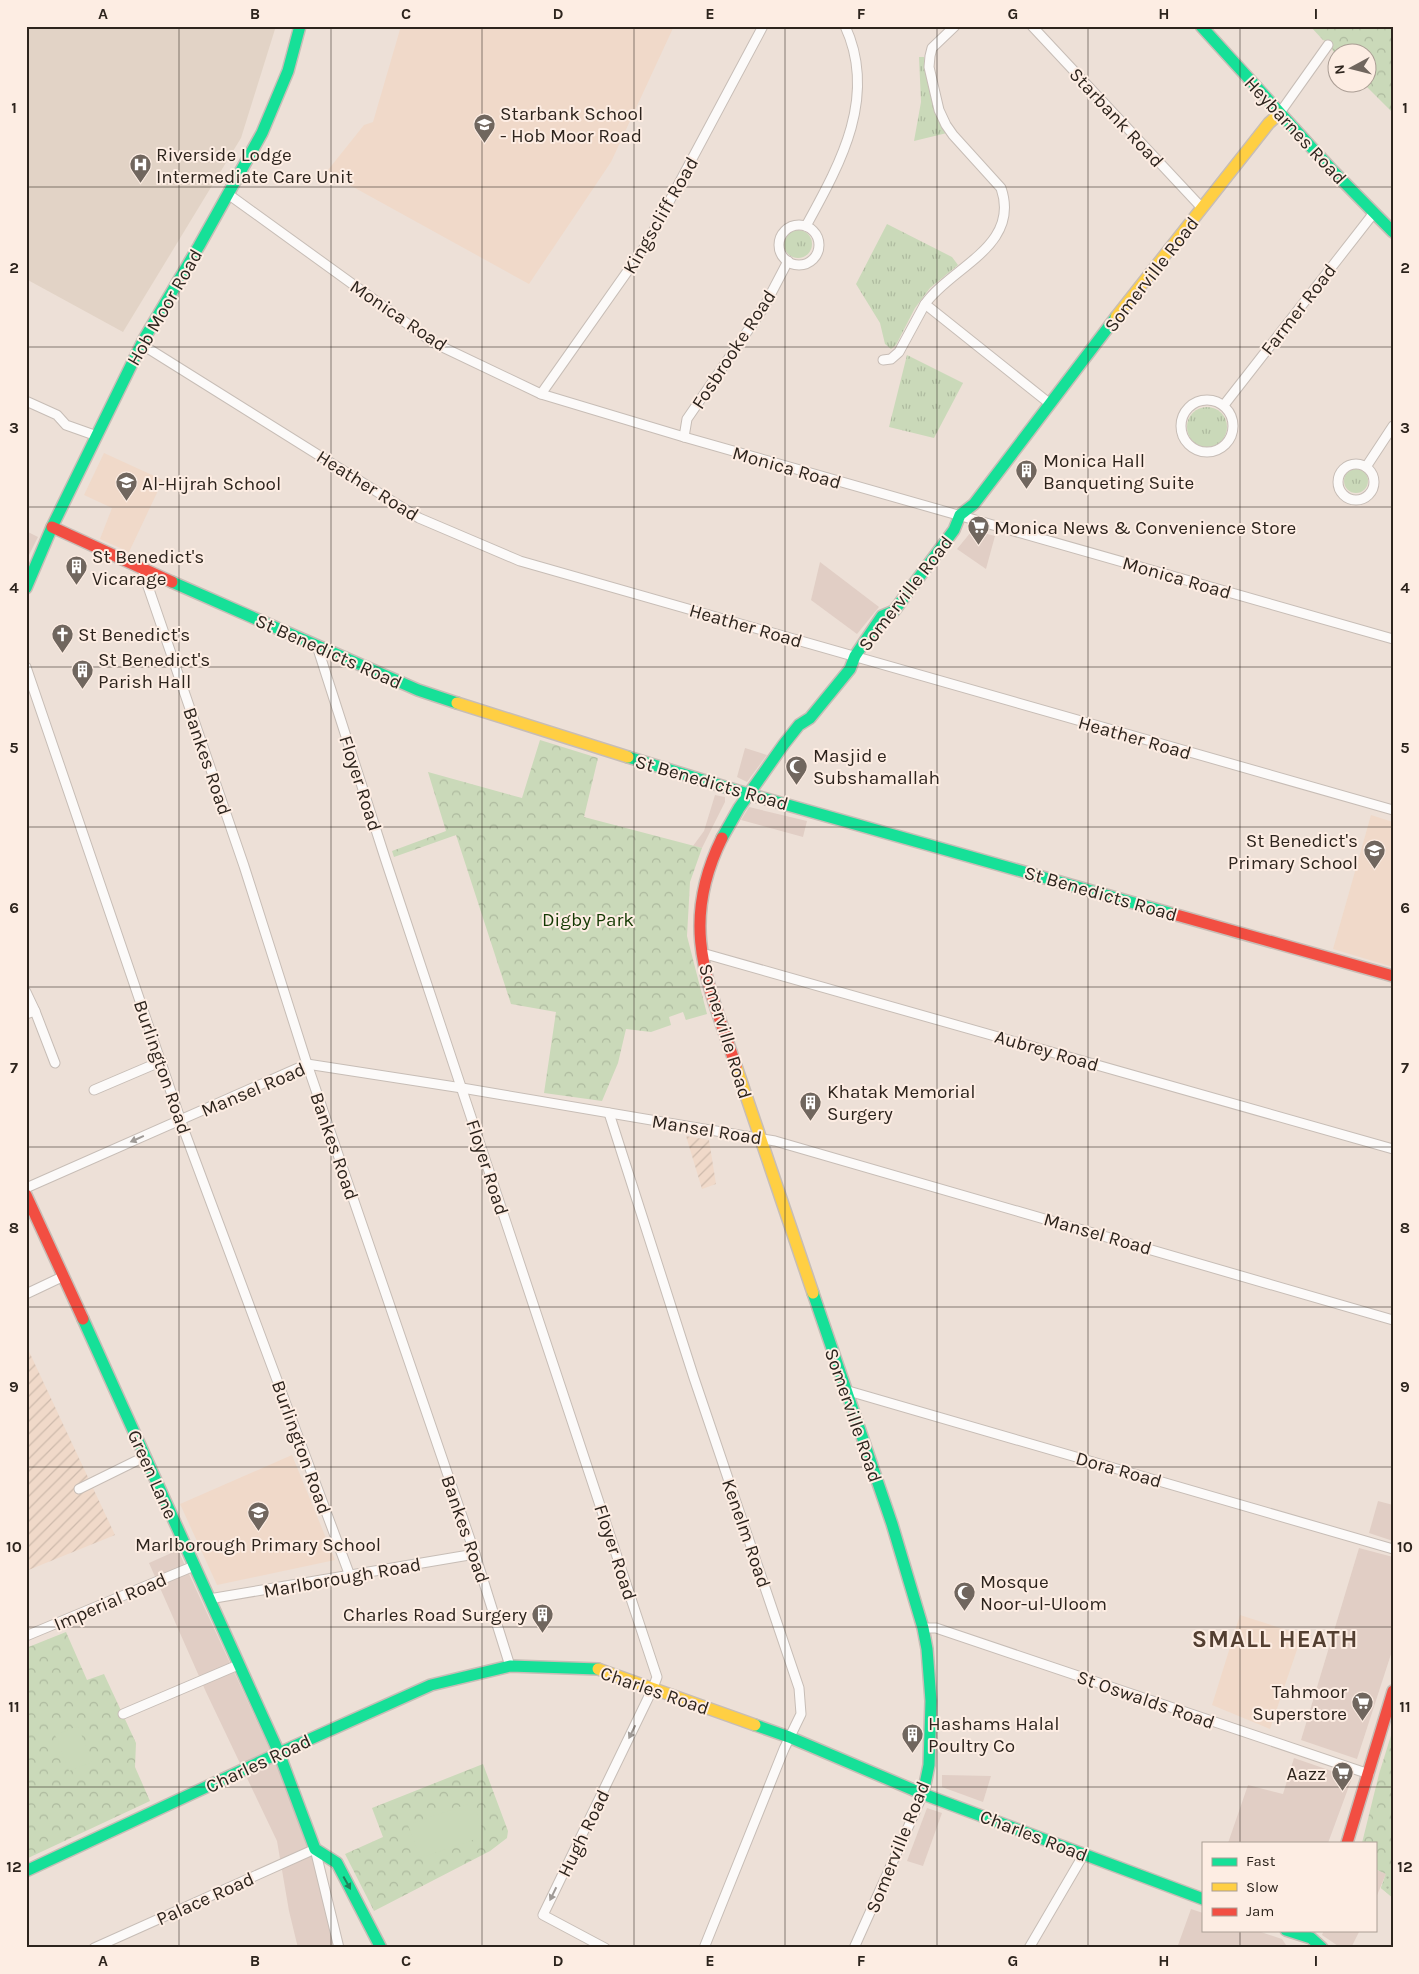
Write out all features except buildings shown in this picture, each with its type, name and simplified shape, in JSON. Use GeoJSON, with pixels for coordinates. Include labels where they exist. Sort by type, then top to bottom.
{"type":"FeatureCollection","features":[{"type":"Feature","properties":{"kind":"street","name":"Hob Moor Road"},"geometry":{"type":"LineString","coordinates":[[26,588],[52,527],[141,344],[262,133],[288,71],[300,26]]}},
{"type":"Feature","properties":{"kind":"street","name":"Kingscliff Road"},"geometry":{"type":"LineString","coordinates":[[541,394],[646,245],[764,26]]}},
{"type":"Feature","properties":{"kind":"street"},"geometry":{"type":"LineString","coordinates":[[806,226],[829,185],[851,131],[856,111],[858,77],[852,46],[845,26]]}},
{"type":"Feature","properties":{"kind":"street"},"geometry":{"type":"LineString","coordinates":[[883,360],[891,359],[899,352],[932,294],[988,248],[1000,228],[1005,213],[1004,196],[1001,188],[946,125],[939,110],[932,85],[929,67],[932,48],[955,26]]}},
{"type":"Feature","properties":{"kind":"street","name":"Starbank Road"},"geometry":{"type":"LineString","coordinates":[[1032,26],[1202,208]]}},
{"type":"Feature","properties":{"kind":"street","name":"Heybarnes Road"},"geometry":{"type":"LineString","coordinates":[[1201,26],[1373,214],[1393,232]]}},
{"type":"Feature","properties":{"kind":"street","name":"Somerville Road"},"geometry":{"type":"LineString","coordinates":[[854,1948],[923,1794],[929,1765],[931,1702],[927,1649],[923,1628],[892,1524],[708,984],[700,934],[700,900],[707,874],[722,838],[748,793],[798,726],[810,718],[850,669],[855,656],[882,616],[894,611],[954,530],[960,515],[974,504],[1049,403],[1202,208],[1269,123],[1280,114],[1326,48]]}},
{"type":"Feature","properties":{"kind":"street","name":"Monica Road"},"geometry":{"type":"LineString","coordinates":[[228,194],[434,343],[541,394],[684,438],[1393,639]]}},
{"type":"Feature","properties":{"kind":"street","name":"Farmer Road"},"geometry":{"type":"LineString","coordinates":[[1224,405],[1373,214]]}},
{"type":"Feature","properties":{"kind":"street"},"geometry":{"type":"LineString","coordinates":[[792,226],[806,226],[818,239],[818,251],[815,256],[805,263],[793,264],[788,261],[780,250],[781,235],[792,226]]}},
{"type":"Feature","properties":{"kind":"street","name":"Fosbrooke Road"},"geometry":{"type":"LineString","coordinates":[[684,438],[687,419],[764,307],[788,261]]}},
{"type":"Feature","properties":{"kind":"street"},"geometry":{"type":"LineString","coordinates":[[925,304],[1049,403]]}},
{"type":"Feature","properties":{"kind":"street","name":"Heather Road"},"geometry":{"type":"LineString","coordinates":[[141,344],[419,518],[520,561],[1393,810]]}},
{"type":"Feature","properties":{"kind":"street"},"geometry":{"type":"LineString","coordinates":[[1203,400],[1214,400],[1224,405],[1231,414],[1234,424],[1232,435],[1226,444],[1217,450],[1206,452],[1196,449],[1187,442],[1182,433],[1182,422],[1185,412],[1193,404],[1203,400]]}},
{"type":"Feature","properties":{"kind":"street"},"geometry":{"type":"LineString","coordinates":[[26,402],[57,415],[66,425],[97,436]]}},
{"type":"Feature","properties":{"kind":"street"},"geometry":{"type":"LineString","coordinates":[[1366,467],[1393,426]]}},
{"type":"Feature","properties":{"kind":"street"},"geometry":{"type":"LineString","coordinates":[[1360,465],[1366,467],[1373,478],[1372,491],[1362,499],[1349,499],[1340,490],[1339,477],[1347,467],[1360,465]]}},
{"type":"Feature","properties":{"kind":"street","name":"St Benedicts Road"},"geometry":{"type":"LineString","coordinates":[[52,527],[142,569],[418,690],[574,741],[748,793],[1393,976]]}},
{"type":"Feature","properties":{"kind":"street","name":"Bankes Road"},"geometry":{"type":"LineString","coordinates":[[142,569],[244,866],[307,1064],[475,1554],[510,1666]]}},
{"type":"Feature","properties":{"kind":"street","name":"Floyer Road"},"geometry":{"type":"LineString","coordinates":[[317,646],[388,867],[657,1677],[653,1688]]}},
{"type":"Feature","properties":{"kind":"street","name":"Burlington Road"},"geometry":{"type":"LineString","coordinates":[[26,667],[182,1119],[350,1576]]}},
{"type":"Feature","properties":{"kind":"street","name":"Aubrey Road"},"geometry":{"type":"LineString","coordinates":[[702,953],[1393,1149]]}},
{"type":"Feature","properties":{"kind":"street"},"geometry":{"type":"LineString","coordinates":[[26,992],[30,1012],[54,1063]]}},
{"type":"Feature","properties":{"kind":"street"},"geometry":{"type":"LineString","coordinates":[[94,1090],[162,1061]]}},
{"type":"Feature","properties":{"kind":"street","name":"Mansel Road"},"geometry":{"type":"LineString","coordinates":[[26,1188],[307,1064],[462,1088],[784,1143],[1393,1320]]}},
{"type":"Feature","properties":{"kind":"street","name":"Kenelm Road"},"geometry":{"type":"LineString","coordinates":[[609,1113],[694,1378],[799,1688],[801,1714],[789,1738],[739,1858],[704,1948]]}},
{"type":"Feature","properties":{"kind":"street","name":"Green Lane"},"geometry":{"type":"LineString","coordinates":[[26,1195],[146,1456],[238,1666],[279,1753],[315,1849]]}},
{"type":"Feature","properties":{"kind":"street"},"geometry":{"type":"LineString","coordinates":[[26,1294],[64,1276]]}},
{"type":"Feature","properties":{"kind":"street","name":"Dora Road"},"geometry":{"type":"LineString","coordinates":[[845,1390],[1393,1549]]}},
{"type":"Feature","properties":{"kind":"street"},"geometry":{"type":"LineString","coordinates":[[79,1489],[146,1456]]}},
{"type":"Feature","properties":{"kind":"street","name":"Marlborough Road"},"geometry":{"type":"LineString","coordinates":[[209,1599],[475,1554]]}},
{"type":"Feature","properties":{"kind":"street","name":"Imperial Road"},"geometry":{"type":"LineString","coordinates":[[26,1636],[194,1566]]}},
{"type":"Feature","properties":{"kind":"street","name":"St Oswalds Road"},"geometry":{"type":"LineString","coordinates":[[923,1628],[936,1628],[1369,1774]]}},
{"type":"Feature","properties":{"kind":"street"},"geometry":{"type":"LineString","coordinates":[[124,1714],[238,1666]]}},
{"type":"Feature","properties":{"kind":"street","name":"Charles Road"},"geometry":{"type":"LineString","coordinates":[[26,1871],[279,1753],[431,1685],[510,1666],[598,1669],[789,1738],[923,1794],[1202,1899]]}},
{"type":"Feature","properties":{"kind":"street","name":"Hugh Road"},"geometry":{"type":"LineString","coordinates":[[605,1948],[543,1915],[653,1688]]}},
{"type":"Feature","properties":{"kind":"street"},"geometry":{"type":"LineString","coordinates":[[1346,1842],[1369,1774],[1393,1690]]}},
{"type":"Feature","properties":{"kind":"street"},"geometry":{"type":"LineString","coordinates":[[315,1849],[338,1947]]}},
{"type":"Feature","properties":{"kind":"street"},"geometry":{"type":"LineString","coordinates":[[315,1849],[337,1863],[381,1948]]}},
{"type":"Feature","properties":{"kind":"street","name":"Palace Road"},"geometry":{"type":"LineString","coordinates":[[94,1948],[315,1849]]}},
{"type":"Feature","properties":{"kind":"street"},"geometry":{"type":"LineString","coordinates":[[1029,1948],[1084,1854]]}},
{"type":"Feature","properties":{"kind":"street"},"geometry":{"type":"LineString","coordinates":[[1291,1932],[1310,1939],[1322,1948]]}},
{"type":"Feature","properties":{"kind":"shaded area","name":"Riverside Lodge Intermediate Care Unit"},"geometry":{"type":"Polygon","coordinates":[[[26,26],[276,26],[241,138],[123,332],[26,279],[26,26]]]}},
{"type":"Feature","properties":{"kind":"shaded area","name":"Starbank School - Hob Moor Road"},"geometry":{"type":"Polygon","coordinates":[[[401,26],[674,26],[611,162],[529,284],[346,183],[328,170],[364,125],[373,122],[401,26]]]}},
{"type":"Feature","properties":{"kind":"shaded area","name":"Al-Hijrah School"},"geometry":{"type":"Polygon","coordinates":[[[104,453],[163,480],[129,552],[100,539],[112,508],[84,495],[104,453]]]}},
{"type":"Feature","properties":{"kind":"shaded area"},"geometry":{"type":"Polygon","coordinates":[[[26,531],[38,537],[28,557],[26,557],[26,531]]]}},
{"type":"Feature","properties":{"kind":"shaded area"},"geometry":{"type":"Polygon","coordinates":[[[976,531],[995,536],[986,569],[957,549],[971,532],[976,531]]]}},
{"type":"Feature","properties":{"kind":"shaded area"},"geometry":{"type":"Polygon","coordinates":[[[820,562],[879,607],[857,634],[811,600],[820,562]]]}},
{"type":"Feature","properties":{"kind":"shaded area"},"geometry":{"type":"Polygon","coordinates":[[[745,748],[767,755],[747,782],[737,777],[745,748]]]}},
{"type":"Feature","properties":{"kind":"shaded area"},"geometry":{"type":"Polygon","coordinates":[[[715,795],[725,797],[725,802],[702,848],[693,846],[704,831],[715,795]]]}},
{"type":"Feature","properties":{"kind":"shaded area"},"geometry":{"type":"Polygon","coordinates":[[[749,807],[807,821],[803,837],[741,820],[749,807]]]}},
{"type":"Feature","properties":{"kind":"shaded area","name":"St Benedict's Primary School"},"geometry":{"type":"Polygon","coordinates":[[[1371,815],[1393,822],[1393,967],[1333,949],[1371,815]]]}},
{"type":"Feature","properties":{"kind":"shaded area"},"geometry":{"type":"Polygon","coordinates":[[[686,1136],[709,1140],[716,1184],[702,1189],[686,1136]]]}},
{"type":"Feature","properties":{"kind":"shaded area"},"geometry":{"type":"Polygon","coordinates":[[[26,1345],[115,1535],[26,1571],[26,1345]]]}},
{"type":"Feature","properties":{"kind":"shaded area","name":"Marlborough Primary School"},"geometry":{"type":"Polygon","coordinates":[[[292,1455],[335,1560],[217,1585],[180,1504],[292,1455]]]}},
{"type":"Feature","properties":{"kind":"shaded area"},"geometry":{"type":"Polygon","coordinates":[[[1378,1501],[1393,1505],[1393,1541],[1369,1533],[1378,1501]]]}},
{"type":"Feature","properties":{"kind":"shaded area"},"geometry":{"type":"Polygon","coordinates":[[[1359,1548],[1393,1557],[1393,1648],[1357,1759],[1301,1740],[1359,1548]]]}},
{"type":"Feature","properties":{"kind":"shaded area"},"geometry":{"type":"Polygon","coordinates":[[[178,1550],[276,1763],[316,1863],[334,1948],[298,1948],[289,1911],[277,1841],[206,1692],[149,1563],[178,1550]]]}},
{"type":"Feature","properties":{"kind":"shaded area"},"geometry":{"type":"Polygon","coordinates":[[[1240,1615],[1302,1635],[1270,1729],[1212,1705],[1240,1615]]]}},
{"type":"Feature","properties":{"kind":"shaded area"},"geometry":{"type":"Polygon","coordinates":[[[1294,1758],[1352,1778],[1328,1842],[1228,1842],[1248,1785],[1283,1794],[1294,1758]]]}},
{"type":"Feature","properties":{"kind":"shaded area"},"geometry":{"type":"Polygon","coordinates":[[[942,1775],[991,1776],[983,1802],[942,1787],[942,1775]]]}},
{"type":"Feature","properties":{"kind":"shaded area"},"geometry":{"type":"Polygon","coordinates":[[[927,1808],[942,1813],[923,1866],[907,1861],[927,1808]]]}},
{"type":"Feature","properties":{"kind":"shaded area"},"geometry":{"type":"Polygon","coordinates":[[[1376,1869],[1386,1874],[1376,1898],[1376,1869]]]}},
{"type":"Feature","properties":{"kind":"shaded area"},"geometry":{"type":"Polygon","coordinates":[[[1191,1909],[1202,1913],[1202,1932],[1261,1932],[1282,1939],[1288,1948],[1177,1948],[1191,1909]]]}},
{"type":"Feature","properties":{"kind":"shaded area"},"geometry":{"type":"Polygon","coordinates":[[[1323,1932],[1359,1932],[1351,1948],[1341,1948],[1322,1935],[1323,1932]]]}},
{"type":"Feature","properties":{"kind":"green space"},"geometry":{"type":"Polygon","coordinates":[[[1310,26],[1393,26],[1393,113],[1372,92],[1376,92],[1376,42],[1328,42],[1323,40],[1310,26]]]}},
{"type":"Feature","properties":{"kind":"green space"},"geometry":{"type":"Polygon","coordinates":[[[919,57],[924,57],[931,95],[947,133],[914,141],[921,102],[919,57]]]}},
{"type":"Feature","properties":{"kind":"green space"},"geometry":{"type":"Polygon","coordinates":[[[887,224],[952,257],[958,265],[930,288],[915,308],[896,345],[891,349],[885,344],[880,323],[856,284],[887,224]]]}},
{"type":"Feature","properties":{"kind":"green space"},"geometry":{"type":"Polygon","coordinates":[[[798,230],[808,234],[812,244],[808,254],[798,258],[788,254],[784,244],[788,234],[798,230]]]}},
{"type":"Feature","properties":{"kind":"green space"},"geometry":{"type":"Polygon","coordinates":[[[907,355],[963,383],[934,438],[889,427],[907,355]]]}},
{"type":"Feature","properties":{"kind":"green space"},"geometry":{"type":"Polygon","coordinates":[[[1207,407],[1221,413],[1227,427],[1221,441],[1207,447],[1193,441],[1187,427],[1193,413],[1207,407]]]}},
{"type":"Feature","properties":{"kind":"green space"},"geometry":{"type":"Polygon","coordinates":[[[1356,469],[1361,470],[1367,476],[1367,486],[1361,492],[1356,493],[1351,492],[1345,486],[1344,481],[1345,476],[1351,470],[1356,469]]]}},
{"type":"Feature","properties":{"kind":"green space","name":"Digby Park"},"geometry":{"type":"Polygon","coordinates":[[[540,740],[598,758],[584,817],[702,848],[690,882],[687,936],[707,1014],[686,1020],[683,1012],[669,1017],[671,1025],[651,1032],[626,1029],[618,1063],[602,1101],[544,1093],[556,1012],[511,1004],[456,835],[394,857],[392,851],[446,831],[428,772],[522,798],[540,740]]]}},
{"type":"Feature","properties":{"kind":"green space"},"geometry":{"type":"Polygon","coordinates":[[[66,1632],[87,1680],[104,1674],[136,1743],[135,1767],[150,1801],[26,1859],[26,1648],[66,1632]]]}},
{"type":"Feature","properties":{"kind":"green space"},"geometry":{"type":"Polygon","coordinates":[[[78,1726],[92,1762],[69,1771],[55,1735],[78,1726]]]}},
{"type":"Feature","properties":{"kind":"green space"},"geometry":{"type":"Polygon","coordinates":[[[1393,1729],[1393,1898],[1381,1888],[1386,1874],[1376,1869],[1376,1842],[1362,1842],[1379,1774],[1393,1729]]]}},
{"type":"Feature","properties":{"kind":"green space"},"geometry":{"type":"Polygon","coordinates":[[[483,1764],[508,1831],[507,1838],[490,1851],[374,1911],[345,1854],[383,1837],[372,1808],[483,1764]]]}},
{"type":"Feature","properties":{"kind":"green space"},"geometry":{"type":"Polygon","coordinates":[[[473,1802],[485,1836],[420,1858],[408,1825],[473,1802]]]}},
{"type":"Feature","properties":{"kind":"green space"},"geometry":{"type":"Polygon","coordinates":[[[1386,1874],[1393,1874],[1393,1898],[1381,1888],[1386,1874]]]}},
{"type":"Feature","properties":{"kind":"traffic: fast"},"geometry":{"type":"LineString","coordinates":[[26,588],[52,527],[144,339],[262,133],[288,71],[300,26]]}},
{"type":"Feature","properties":{"kind":"traffic: fast"},"geometry":{"type":"LineString","coordinates":[[1201,26],[1332,170],[1393,232]]}},
{"type":"Feature","properties":{"kind":"traffic: fast"},"geometry":{"type":"LineString","coordinates":[[722,838],[739,808],[784,744],[799,725],[810,718],[850,669],[855,656],[882,616],[894,611],[954,530],[960,515],[974,504],[1116,317]]}},
{"type":"Feature","properties":{"kind":"traffic: fast"},"geometry":{"type":"LineString","coordinates":[[172,582],[418,690],[457,703]]}},
{"type":"Feature","properties":{"kind":"traffic: fast"},"geometry":{"type":"LineString","coordinates":[[628,757],[738,791],[1173,914]]}},
{"type":"Feature","properties":{"kind":"traffic: fast"},"geometry":{"type":"LineString","coordinates":[[813,1293],[892,1524],[923,1628],[927,1649],[931,1701],[929,1765],[923,1794]]}},
{"type":"Feature","properties":{"kind":"traffic: fast"},"geometry":{"type":"LineString","coordinates":[[83,1319],[279,1753],[315,1849],[337,1863],[381,1948]]}},
{"type":"Feature","properties":{"kind":"traffic: fast"},"geometry":{"type":"LineString","coordinates":[[26,1871],[279,1753],[431,1685],[510,1666],[598,1669]]}},
{"type":"Feature","properties":{"kind":"traffic: fast"},"geometry":{"type":"LineString","coordinates":[[755,1725],[789,1737],[923,1794],[1202,1899]]}},
{"type":"Feature","properties":{"kind":"traffic: fast"},"geometry":{"type":"LineString","coordinates":[[1292,1932],[1311,1938],[1322,1948]]}},
{"type":"Feature","properties":{"kind":"traffic: slow"},"geometry":{"type":"LineString","coordinates":[[1116,317],[1269,123],[1279,114]]}},
{"type":"Feature","properties":{"kind":"traffic: slow"},"geometry":{"type":"LineString","coordinates":[[457,703],[628,757]]}},
{"type":"Feature","properties":{"kind":"traffic: slow"},"geometry":{"type":"LineString","coordinates":[[736,1066],[813,1293]]}},
{"type":"Feature","properties":{"kind":"traffic: slow"},"geometry":{"type":"LineString","coordinates":[[598,1669],[755,1725]]}},
{"type":"Feature","properties":{"kind":"traffic: jam"},"geometry":{"type":"LineString","coordinates":[[52,527],[172,582]]}},
{"type":"Feature","properties":{"kind":"traffic: jam"},"geometry":{"type":"LineString","coordinates":[[722,838],[709,869],[702,898],[700,926],[702,953],[707,979],[736,1066]]}},
{"type":"Feature","properties":{"kind":"traffic: jam"},"geometry":{"type":"LineString","coordinates":[[1173,914],[1393,976]]}},
{"type":"Feature","properties":{"kind":"traffic: jam"},"geometry":{"type":"LineString","coordinates":[[26,1195],[83,1319]]}},
{"type":"Feature","properties":{"kind":"traffic: jam"},"geometry":{"type":"LineString","coordinates":[[1347,1842],[1393,1691]]}},
{"type":"Feature","properties":{"kind":"place","name":"Starbank School - Hob Moor Road"},"geometry":{"type":"Point","coordinates":[484,143]}},
{"type":"Feature","properties":{"kind":"place","name":"Riverside Lodge Intermediate Care Unit"},"geometry":{"type":"Point","coordinates":[140,184]}},
{"type":"Feature","properties":{"kind":"place","name":"Monica Hall Banqueting Suite"},"geometry":{"type":"Point","coordinates":[1027,490]}},
{"type":"Feature","properties":{"kind":"place","name":"Al-Hijrah School"},"geometry":{"type":"Point","coordinates":[126,502]}},
{"type":"Feature","properties":{"kind":"place","name":"Monica News & Convenience Store"},"geometry":{"type":"Point","coordinates":[978,546]}},
{"type":"Feature","properties":{"kind":"place","name":"St Benedict's Vicarage"},"geometry":{"type":"Point","coordinates":[76,586]}},
{"type":"Feature","properties":{"kind":"place","name":"St Benedict's"},"geometry":{"type":"Point","coordinates":[62,653]}},
{"type":"Feature","properties":{"kind":"place","name":"St Benedict's Parish Hall"},"geometry":{"type":"Point","coordinates":[82,689]}},
{"type":"Feature","properties":{"kind":"place","name":"Masjid e Subshamallah"},"geometry":{"type":"Point","coordinates":[797,785]}},
{"type":"Feature","properties":{"kind":"place","name":"St Benedict's Primary School"},"geometry":{"type":"Point","coordinates":[1374,870]}},
{"type":"Feature","properties":{"kind":"place","name":"Khatak Memorial Surgery"},"geometry":{"type":"Point","coordinates":[811,1121]}},
{"type":"Feature","properties":{"kind":"place","name":"Marlborough Primary School"},"geometry":{"type":"Point","coordinates":[258,1532]}},
{"type":"Feature","properties":{"kind":"place","name":"Mosque Noor-ul-Uloom"},"geometry":{"type":"Point","coordinates":[964,1611]}},
{"type":"Feature","properties":{"kind":"place","name":"Charles Road Surgery"},"geometry":{"type":"Point","coordinates":[543,1633]}},
{"type":"Feature","properties":{"kind":"place","name":"Tahmoor Superstore"},"geometry":{"type":"Point","coordinates":[1363,1721]}},
{"type":"Feature","properties":{"kind":"place","name":"Hashams Halal Poultry Co"},"geometry":{"type":"Point","coordinates":[912,1753]}},
{"type":"Feature","properties":{"kind":"place","name":"Aazz"},"geometry":{"type":"Point","coordinates":[1342,1792]}},
{"type":"Feature","properties":{"kind":"district","name":"SMALL HEATH"},"geometry":{"type":"Point","coordinates":[1275,1639]}}]}
